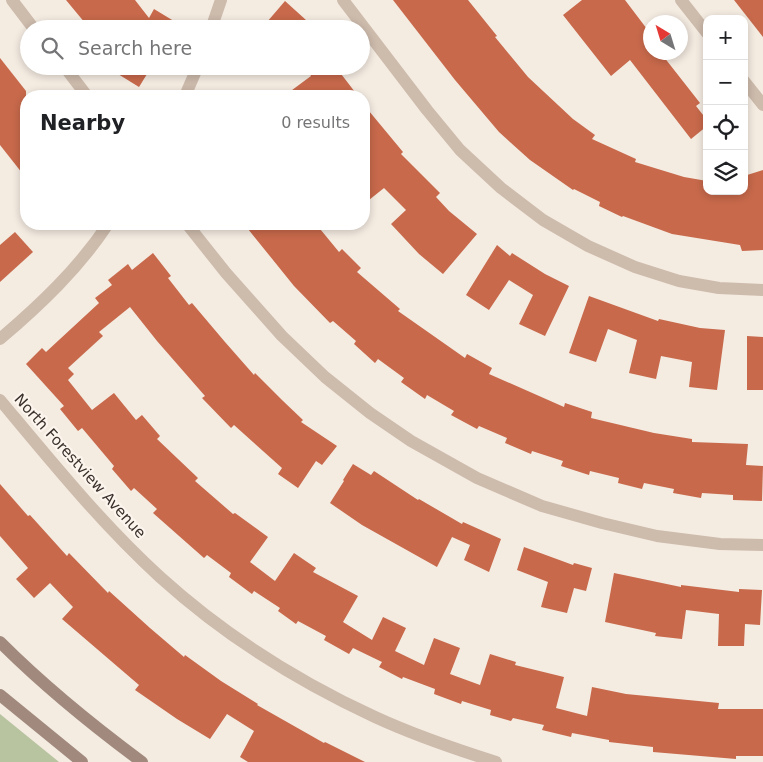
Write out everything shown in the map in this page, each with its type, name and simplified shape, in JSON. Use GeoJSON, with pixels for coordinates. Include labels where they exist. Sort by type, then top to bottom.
{"type":"FeatureCollection","features":[{"type":"Feature","properties":{"kind":"main road"},"geometry":{"type":"LineString","coordinates":[[0,642],[58,696],[142,762]]}},
{"type":"Feature","properties":{"kind":"main road"},"geometry":{"type":"LineString","coordinates":[[0,695],[82,762]]}},
{"type":"Feature","properties":{"kind":"street"},"geometry":{"type":"LineString","coordinates":[[12,0],[27,20]]}},
{"type":"Feature","properties":{"kind":"street"},"geometry":{"type":"LineString","coordinates":[[214,20],[221,0]]}},
{"type":"Feature","properties":{"kind":"street"},"geometry":{"type":"LineString","coordinates":[[343,0],[358,20]]}},
{"type":"Feature","properties":{"kind":"street"},"geometry":{"type":"LineString","coordinates":[[681,0],[703,28]]}},
{"type":"Feature","properties":{"kind":"street"},"geometry":{"type":"LineString","coordinates":[[370,35],[460,150],[501,188],[543,220],[588,246],[644,270],[679,280],[720,288],[763,290]]}},
{"type":"Feature","properties":{"kind":"street"},"geometry":{"type":"LineString","coordinates":[[71,75],[82,90]]}},
{"type":"Feature","properties":{"kind":"street"},"geometry":{"type":"LineString","coordinates":[[188,90],[194,75]]}},
{"type":"Feature","properties":{"kind":"street"},"geometry":{"type":"LineString","coordinates":[[748,86],[763,105]]}},
{"type":"Feature","properties":{"kind":"street"},"geometry":{"type":"LineString","coordinates":[[0,339],[21,322],[61,282],[104,230]]}},
{"type":"Feature","properties":{"kind":"street"},"geometry":{"type":"LineString","coordinates":[[192,230],[226,273],[282,336],[325,377],[370,413],[411,441],[477,478],[542,506],[602,523],[658,536],[720,544],[763,545]]}},
{"type":"Feature","properties":{"kind":"street","name":"North Forestview Avenue"},"geometry":{"type":"LineString","coordinates":[[0,400],[86,502],[122,540],[161,578],[207,616],[248,646],[309,684],[376,717],[438,743],[496,762]]}},
{"type":"Feature","properties":{"kind":"green space"},"geometry":{"type":"Polygon","coordinates":[[[0,714],[59,762],[0,762],[0,714]]]}},
{"type":"Feature","properties":{"kind":"building"},"geometry":{"type":"Polygon","coordinates":[[[66,0],[135,0],[149,18],[154,9],[172,20],[83,20],[66,0]]]}},
{"type":"Feature","properties":{"kind":"building"},"geometry":{"type":"Polygon","coordinates":[[[393,0],[468,0],[528,77],[573,119],[595,135],[592,139],[636,159],[635,162],[684,177],[703,180],[703,195],[748,195],[748,175],[763,170],[763,250],[742,251],[740,245],[672,234],[622,217],[599,206],[600,202],[573,190],[530,160],[499,132],[455,80],[393,0]]]}},
{"type":"Feature","properties":{"kind":"building"},"geometry":{"type":"Polygon","coordinates":[[[582,0],[625,0],[643,24],[643,60],[666,60],[700,103],[696,106],[703,115],[703,129],[691,139],[630,60],[611,76],[563,15],[582,0]]]}},
{"type":"Feature","properties":{"kind":"building"},"geometry":{"type":"Polygon","coordinates":[[[734,0],[763,0],[763,37],[748,18],[748,15],[746,15],[734,0]]]}},
{"type":"Feature","properties":{"kind":"building"},"geometry":{"type":"Polygon","coordinates":[[[285,1],[306,20],[269,20],[285,1]]]}},
{"type":"Feature","properties":{"kind":"building"},"geometry":{"type":"Polygon","coordinates":[[[0,58],[25,90],[20,90],[20,170],[0,145],[0,58]]]}},
{"type":"Feature","properties":{"kind":"building"},"geometry":{"type":"Polygon","coordinates":[[[120,75],[146,75],[139,87],[120,75]]]}},
{"type":"Feature","properties":{"kind":"building"},"geometry":{"type":"Polygon","coordinates":[[[342,75],[353,90],[292,90],[311,76],[342,75]]]}},
{"type":"Feature","properties":{"kind":"building"},"geometry":{"type":"Polygon","coordinates":[[[370,112],[403,152],[401,154],[440,193],[436,197],[449,211],[477,234],[443,274],[419,254],[391,224],[406,210],[384,188],[370,199],[370,112]]]}},
{"type":"Feature","properties":{"kind":"building"},"geometry":{"type":"Polygon","coordinates":[[[249,230],[321,230],[339,252],[342,249],[361,268],[357,272],[400,309],[398,311],[465,358],[467,354],[492,368],[489,374],[564,407],[565,403],[592,412],[591,418],[654,433],[692,439],[692,442],[748,444],[746,465],[763,466],[762,501],[733,500],[733,495],[702,493],[701,498],[673,493],[674,489],[644,483],[642,489],[618,483],[619,478],[590,471],[589,475],[561,466],[563,461],[532,451],[531,454],[505,443],[507,438],[479,426],[477,429],[451,415],[454,411],[427,395],[425,399],[401,382],[404,378],[378,359],[375,363],[354,344],[356,341],[333,321],[330,323],[294,286],[249,230]]]}},
{"type":"Feature","properties":{"kind":"building"},"geometry":{"type":"Polygon","coordinates":[[[15,232],[33,252],[0,282],[0,245],[15,232]]]}},
{"type":"Feature","properties":{"kind":"building"},"geometry":{"type":"Polygon","coordinates":[[[497,245],[510,256],[512,253],[545,274],[569,286],[545,336],[519,324],[533,295],[509,280],[489,310],[466,295],[497,245]]]}},
{"type":"Feature","properties":{"kind":"building"},"geometry":{"type":"Polygon","coordinates":[[[153,253],[171,276],[168,278],[189,305],[192,303],[254,375],[255,373],[303,420],[301,422],[337,446],[322,465],[316,461],[298,488],[278,474],[282,468],[234,425],[231,428],[202,398],[205,396],[130,307],[99,332],[103,336],[68,368],[74,374],[68,380],[92,410],[114,393],[136,420],[142,415],[160,436],[157,439],[198,478],[195,481],[233,514],[235,513],[268,537],[250,562],[275,581],[294,553],[316,568],[313,572],[358,596],[343,622],[372,640],[383,617],[406,628],[395,651],[424,665],[434,638],[460,648],[450,674],[480,685],[490,654],[516,662],[515,665],[564,677],[556,708],[587,716],[592,687],[626,694],[719,703],[718,709],[763,709],[763,756],[736,756],[736,759],[653,752],[653,747],[609,742],[609,740],[572,733],[571,737],[542,730],[544,725],[513,718],[511,721],[490,715],[491,710],[462,701],[461,704],[434,694],[435,689],[403,677],[402,679],[379,667],[382,662],[353,648],[349,654],[324,640],[326,636],[298,621],[296,624],[278,611],[280,608],[254,591],[252,594],[229,577],[231,573],[207,555],[204,558],[153,513],[157,509],[134,488],[131,491],[112,469],[114,466],[82,428],[78,431],[60,409],[64,406],[26,364],[42,348],[46,352],[99,303],[95,298],[112,285],[108,280],[128,264],[132,270],[153,253]]]}},
{"type":"Feature","properties":{"kind":"building"},"geometry":{"type":"Polygon","coordinates":[[[589,296],[658,321],[659,319],[700,328],[725,330],[717,390],[689,387],[692,362],[661,356],[656,379],[629,373],[637,340],[608,329],[596,362],[569,353],[589,296]]]}},
{"type":"Feature","properties":{"kind":"building"},"geometry":{"type":"Polygon","coordinates":[[[747,336],[763,337],[763,390],[747,390],[747,336]]]}},
{"type":"Feature","properties":{"kind":"building"},"geometry":{"type":"Polygon","coordinates":[[[353,464],[371,475],[374,471],[418,500],[462,524],[463,522],[501,539],[489,572],[464,560],[470,545],[452,537],[437,567],[362,525],[330,503],[353,464]]]}},
{"type":"Feature","properties":{"kind":"building"},"geometry":{"type":"Polygon","coordinates":[[[0,484],[67,556],[69,553],[108,593],[109,591],[184,657],[185,655],[257,705],[324,743],[365,762],[248,762],[240,757],[254,731],[227,714],[210,739],[135,690],[139,685],[62,619],[73,607],[50,583],[34,598],[16,579],[28,568],[0,536],[0,484]]]}},
{"type":"Feature","properties":{"kind":"building"},"geometry":{"type":"Polygon","coordinates":[[[524,547],[573,565],[574,563],[592,568],[586,591],[574,588],[567,613],[541,607],[548,582],[517,570],[524,547]]]}},
{"type":"Feature","properties":{"kind":"building"},"geometry":{"type":"Polygon","coordinates":[[[614,573],[681,587],[681,585],[739,592],[739,589],[762,590],[760,625],[745,624],[744,646],[718,646],[719,614],[686,610],[682,639],[655,636],[656,633],[605,622],[614,573]]]}}]}
